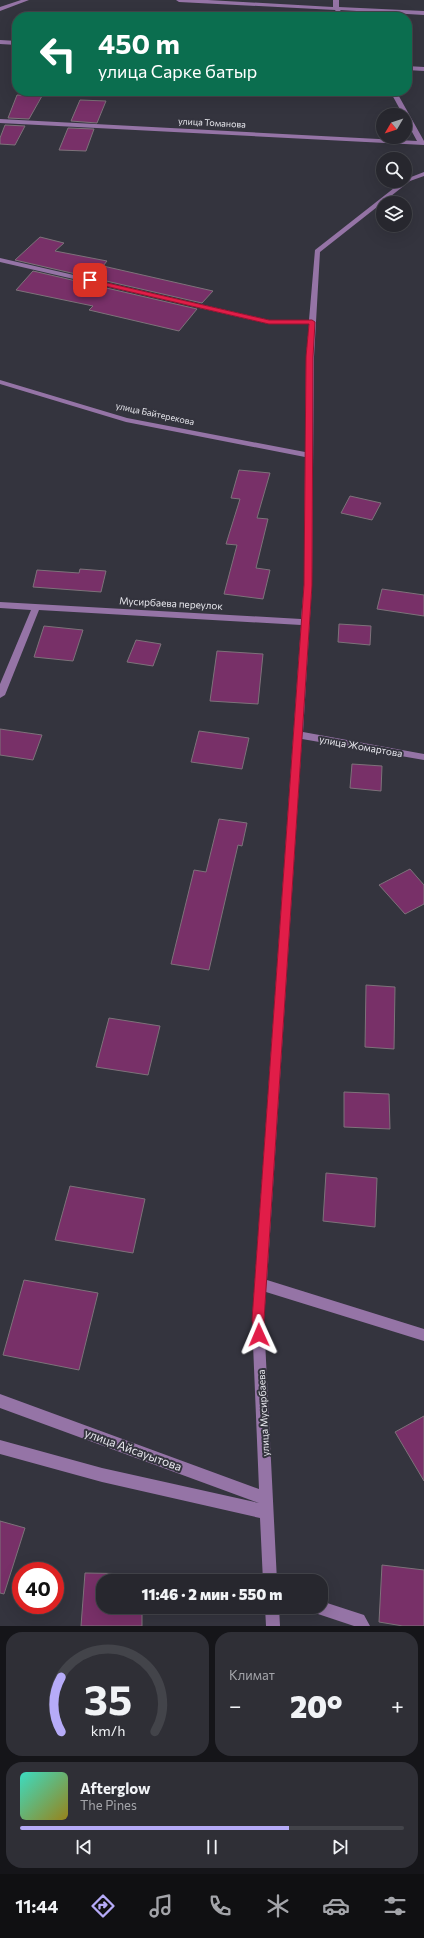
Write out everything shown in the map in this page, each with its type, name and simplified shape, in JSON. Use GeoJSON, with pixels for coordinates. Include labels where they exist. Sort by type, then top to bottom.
{"type":"FeatureCollection","features":[{"type":"Feature","properties":{"kind":"street"},"geometry":{"type":"LineString","coordinates":[[0,9],[26,0]]}},
{"type":"Feature","properties":{"kind":"street"},"geometry":{"type":"LineString","coordinates":[[179,0],[424,12]]}},
{"type":"Feature","properties":{"kind":"street"},"geometry":{"type":"LineString","coordinates":[[336,0],[336,8],[339,12]]}},
{"type":"Feature","properties":{"kind":"street"},"geometry":{"type":"LineString","coordinates":[[0,42],[12,43]]}},
{"type":"Feature","properties":{"kind":"street"},"geometry":{"type":"LineString","coordinates":[[412,68],[424,69]]}},
{"type":"Feature","properties":{"kind":"street"},"geometry":{"type":"LineString","coordinates":[[396,96],[423,143]]}},
{"type":"Feature","properties":{"kind":"street","name":"улица Томанова"},"geometry":{"type":"LineString","coordinates":[[0,121],[423,143]]}},
{"type":"Feature","properties":{"kind":"street","name":"улица Мусирбаева"},"geometry":{"type":"LineString","coordinates":[[270,1574],[258,1320],[308,585],[310,357],[316,251],[408,180],[424,174]]}},
{"type":"Feature","properties":{"kind":"street"},"geometry":{"type":"LineString","coordinates":[[0,260],[269,322],[312,322]]}},
{"type":"Feature","properties":{"kind":"street","name":"улица Байтерекова"},"geometry":{"type":"LineString","coordinates":[[0,382],[126,420],[309,455]]}},
{"type":"Feature","properties":{"kind":"street","name":"Мусирбаева переулок"},"geometry":{"type":"LineString","coordinates":[[0,605],[305,622]]}},
{"type":"Feature","properties":{"kind":"street"},"geometry":{"type":"LineString","coordinates":[[0,695],[36,607]]}},
{"type":"Feature","properties":{"kind":"street","name":"улица Жомартова"},"geometry":{"type":"LineString","coordinates":[[298,735],[424,757]]}},
{"type":"Feature","properties":{"kind":"street"},"geometry":{"type":"LineString","coordinates":[[261,1284],[424,1335]]}},
{"type":"Feature","properties":{"kind":"street","name":"улица Айсауытова"},"geometry":{"type":"LineString","coordinates":[[0,1401],[267,1506]]}},
{"type":"Feature","properties":{"kind":"street"},"geometry":{"type":"LineString","coordinates":[[0,1447],[102,1475],[267,1506]]}},
{"type":"Feature","properties":{"kind":"street"},"geometry":{"type":"LineString","coordinates":[[328,1610],[359,1620],[363,1626]]}},
{"type":"Feature","properties":{"kind":"street"},"geometry":{"type":"LineString","coordinates":[[272,1614],[273,1626]]}},
{"type":"Feature","properties":{"kind":"building"},"geometry":{"type":"Polygon","coordinates":[[[17,96],[42,96],[29,119],[8,118],[17,96]]]}},
{"type":"Feature","properties":{"kind":"building"},"geometry":{"type":"Polygon","coordinates":[[[80,100],[106,101],[97,123],[71,121],[80,100]]]}},
{"type":"Feature","properties":{"kind":"building"},"geometry":{"type":"Polygon","coordinates":[[[5,125],[25,126],[15,145],[0,144],[0,138],[5,125]]]}},
{"type":"Feature","properties":{"kind":"building"},"geometry":{"type":"Polygon","coordinates":[[[68,128],[94,129],[86,151],[59,150],[68,128]]]}},
{"type":"Feature","properties":{"kind":"building"},"geometry":{"type":"Polygon","coordinates":[[[40,237],[64,243],[55,251],[107,261],[103,266],[213,291],[202,303],[15,260],[40,237]]]}},
{"type":"Feature","properties":{"kind":"building"},"geometry":{"type":"Polygon","coordinates":[[[33,271],[197,309],[179,331],[89,310],[93,306],[16,290],[33,271]]]}},
{"type":"Feature","properties":{"kind":"building"},"geometry":{"type":"Polygon","coordinates":[[[239,470],[270,473],[257,518],[268,519],[256,568],[270,570],[263,599],[224,594],[237,545],[226,544],[240,499],[231,498],[239,470]]]}},
{"type":"Feature","properties":{"kind":"building"},"geometry":{"type":"Polygon","coordinates":[[[350,496],[381,503],[372,520],[341,513],[350,496]]]}},
{"type":"Feature","properties":{"kind":"building"},"geometry":{"type":"Polygon","coordinates":[[[80,569],[106,571],[101,592],[33,587],[37,570],[79,573],[80,569]]]}},
{"type":"Feature","properties":{"kind":"building"},"geometry":{"type":"Polygon","coordinates":[[[382,589],[424,595],[424,616],[377,609],[382,589]]]}},
{"type":"Feature","properties":{"kind":"building"},"geometry":{"type":"Polygon","coordinates":[[[339,624],[371,626],[370,645],[338,642],[339,624]]]}},
{"type":"Feature","properties":{"kind":"building"},"geometry":{"type":"Polygon","coordinates":[[[44,626],[83,630],[73,661],[34,657],[44,626]]]}},
{"type":"Feature","properties":{"kind":"building"},"geometry":{"type":"Polygon","coordinates":[[[136,640],[161,644],[153,666],[127,662],[136,640]]]}},
{"type":"Feature","properties":{"kind":"building"},"geometry":{"type":"Polygon","coordinates":[[[217,651],[263,654],[258,704],[210,701],[217,651]]]}},
{"type":"Feature","properties":{"kind":"building"},"geometry":{"type":"Polygon","coordinates":[[[0,729],[42,735],[33,760],[0,755],[0,729]]]}},
{"type":"Feature","properties":{"kind":"building"},"geometry":{"type":"Polygon","coordinates":[[[199,731],[249,738],[242,769],[191,762],[199,731]]]}},
{"type":"Feature","properties":{"kind":"building"},"geometry":{"type":"Polygon","coordinates":[[[352,764],[382,766],[381,791],[350,788],[352,764]]]}},
{"type":"Feature","properties":{"kind":"building"},"geometry":{"type":"Polygon","coordinates":[[[219,819],[247,823],[242,846],[238,845],[209,970],[171,964],[194,870],[206,872],[219,819]]]}},
{"type":"Feature","properties":{"kind":"building"},"geometry":{"type":"Polygon","coordinates":[[[410,869],[424,885],[424,904],[405,914],[379,885],[410,869]]]}},
{"type":"Feature","properties":{"kind":"building"},"geometry":{"type":"Polygon","coordinates":[[[366,985],[395,987],[394,1049],[365,1047],[366,985]]]}},
{"type":"Feature","properties":{"kind":"building"},"geometry":{"type":"Polygon","coordinates":[[[109,1018],[160,1026],[148,1075],[96,1067],[109,1018]]]}},
{"type":"Feature","properties":{"kind":"building"},"geometry":{"type":"Polygon","coordinates":[[[344,1092],[389,1094],[390,1129],[344,1127],[344,1092]]]}},
{"type":"Feature","properties":{"kind":"building"},"geometry":{"type":"Polygon","coordinates":[[[326,1173],[377,1178],[375,1227],[323,1221],[326,1173]]]}},
{"type":"Feature","properties":{"kind":"building"},"geometry":{"type":"Polygon","coordinates":[[[70,1186],[145,1199],[133,1253],[55,1240],[70,1186]]]}},
{"type":"Feature","properties":{"kind":"building"},"geometry":{"type":"Polygon","coordinates":[[[24,1280],[98,1293],[79,1370],[3,1355],[24,1280]]]}},
{"type":"Feature","properties":{"kind":"building"},"geometry":{"type":"Polygon","coordinates":[[[424,1416],[424,1481],[395,1432],[424,1416]]]}},
{"type":"Feature","properties":{"kind":"building"},"geometry":{"type":"Polygon","coordinates":[[[0,1521],[25,1528],[14,1562],[12,1562],[12,1569],[4,1594],[0,1593],[0,1521]]]}},
{"type":"Feature","properties":{"kind":"building"},"geometry":{"type":"Polygon","coordinates":[[[382,1565],[424,1570],[424,1626],[403,1626],[379,1622],[382,1565]]]}},
{"type":"Feature","properties":{"kind":"building"},"geometry":{"type":"Polygon","coordinates":[[[85,1573],[144,1574],[96,1574],[96,1614],[142,1614],[142,1626],[81,1626],[85,1573]]]}},
{"type":"Feature","properties":{"kind":"route"},"geometry":{"type":"LineString","coordinates":[[90,280],[269,322],[312,322],[310,357],[308,585],[258,1320],[259,1335]]}}]}
